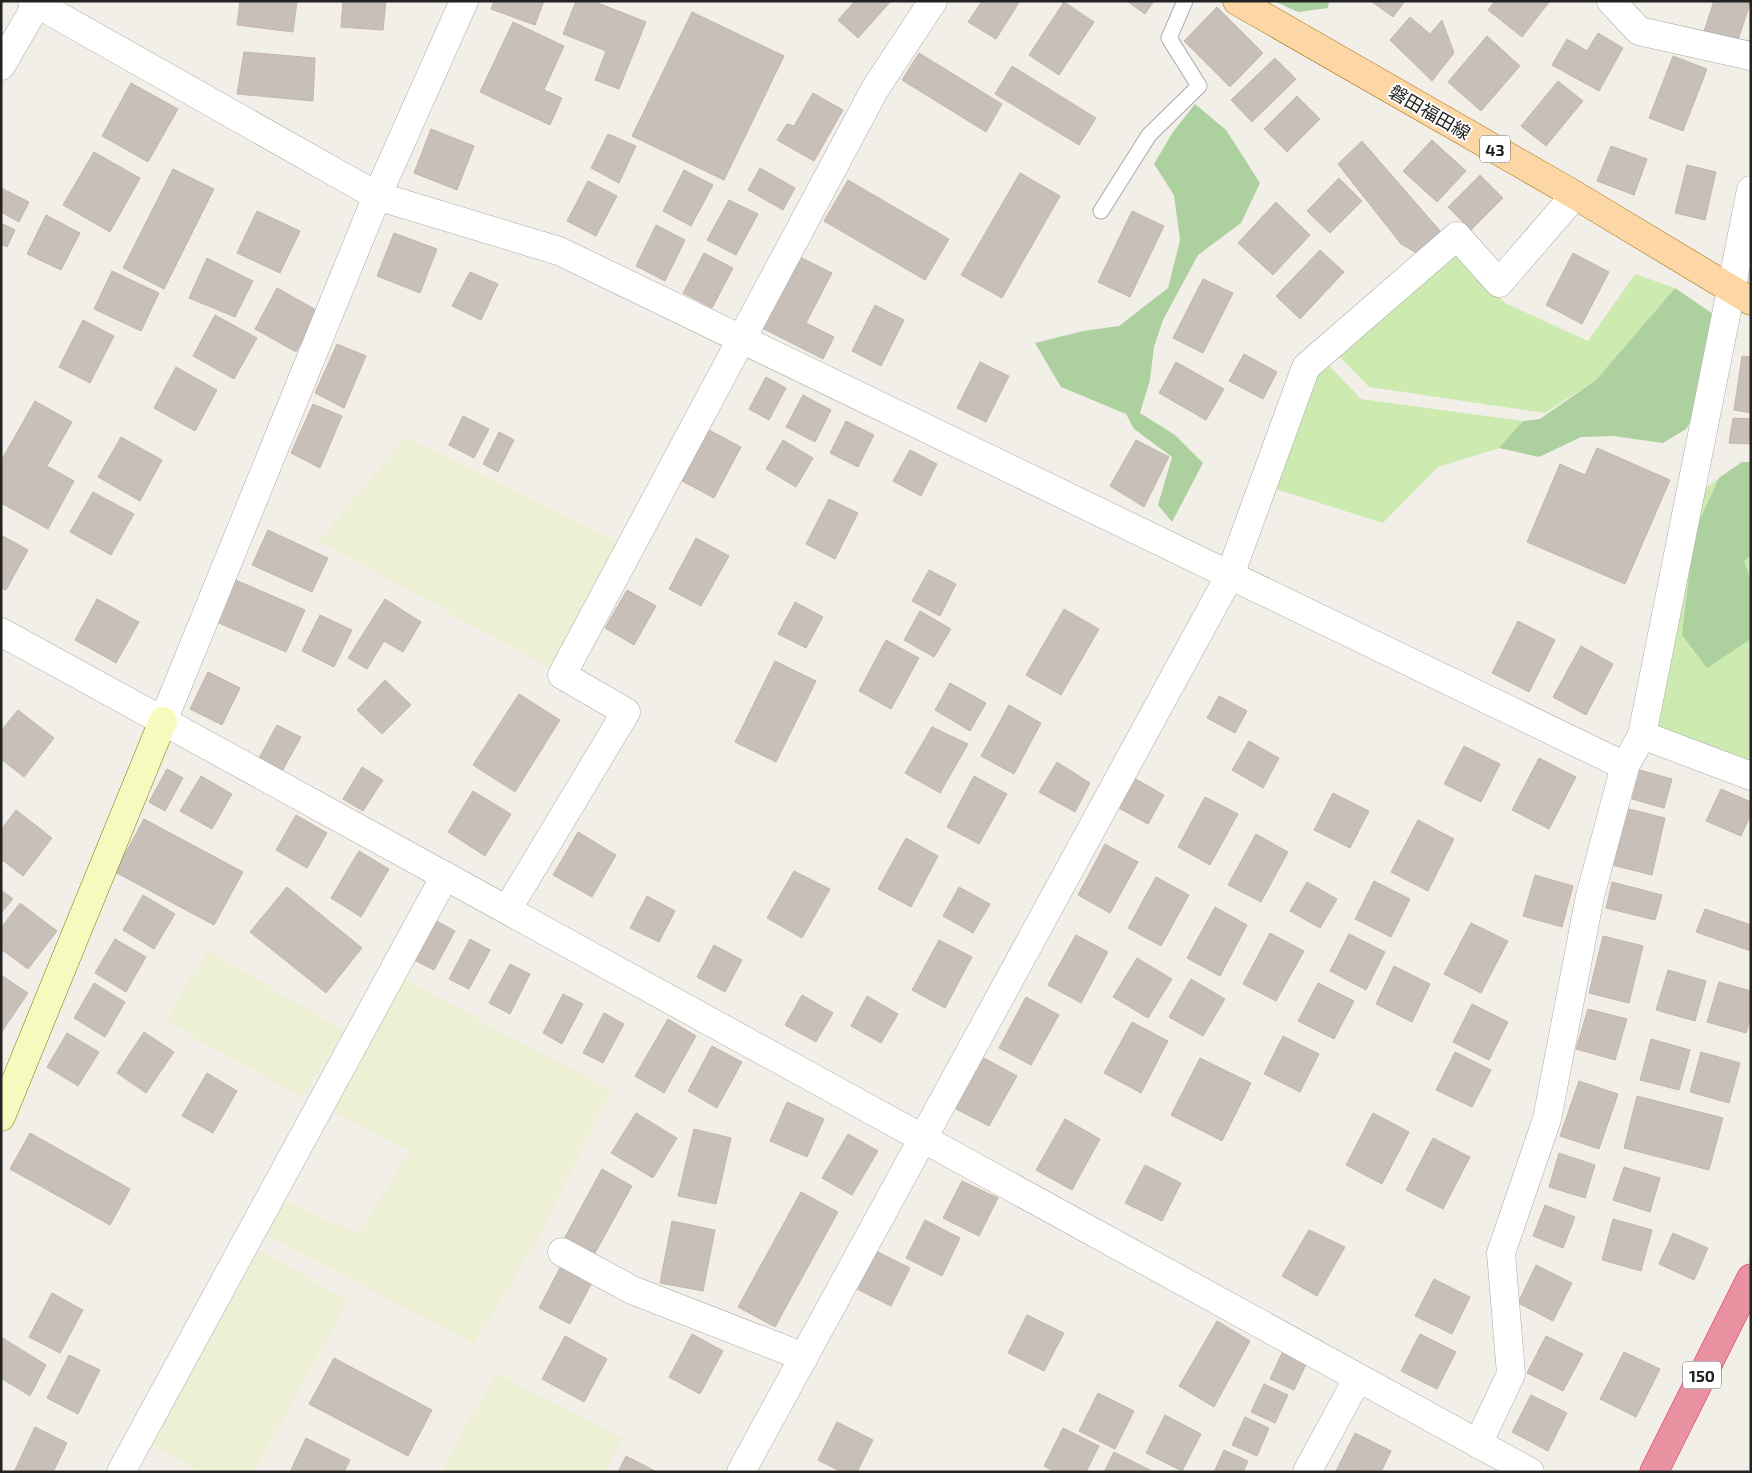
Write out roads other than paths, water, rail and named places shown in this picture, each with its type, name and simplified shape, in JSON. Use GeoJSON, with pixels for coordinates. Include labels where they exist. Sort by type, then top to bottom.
{"type":"FeatureCollection","features":[{"type":"Feature","properties":{"kind":"highway","name":"150"},"geometry":{"type":"LineString","coordinates":[[1654,1472],[1751,1278]]}},
{"type":"Feature","properties":{"kind":"main road","name":"磐田福田線"},"geometry":{"type":"LineString","coordinates":[[1237,1],[1575,195],[1740,294]]}},
{"type":"Feature","properties":{"kind":"street"},"geometry":{"type":"LineString","coordinates":[[1,1117],[377,196],[464,1]]}},
{"type":"Feature","properties":{"kind":"street"},"geometry":{"type":"LineString","coordinates":[[507,910],[626,712],[562,675],[875,89],[933,1]]}},
{"type":"Feature","properties":{"kind":"street"},"geometry":{"type":"LineString","coordinates":[[1611,1],[1639,31],[1751,56]]}},
{"type":"Feature","properties":{"kind":"street"},"geometry":{"type":"LineString","coordinates":[[1,66],[34,3],[377,196],[559,251],[1625,766]]}},
{"type":"Feature","properties":{"kind":"street"},"geometry":{"type":"LineString","coordinates":[[1478,1444],[1510,1374],[1501,1253],[1547,1119],[1590,896],[1625,766],[1642,735],[1740,294],[1751,190]]}},
{"type":"Feature","properties":{"kind":"street"},"geometry":{"type":"LineString","coordinates":[[741,1472],[1230,575],[1306,368],[1457,236],[1499,283],[1575,195]]}},
{"type":"Feature","properties":{"kind":"street"},"geometry":{"type":"LineString","coordinates":[[1,632],[1530,1472]]}},
{"type":"Feature","properties":{"kind":"street"},"geometry":{"type":"LineString","coordinates":[[1642,735],[1751,776]]}},
{"type":"Feature","properties":{"kind":"street"},"geometry":{"type":"LineString","coordinates":[[120,1472],[445,876]]}},
{"type":"Feature","properties":{"kind":"street"},"geometry":{"type":"LineString","coordinates":[[562,1252],[632,1290],[804,1357]]}},
{"type":"Feature","properties":{"kind":"street"},"geometry":{"type":"LineString","coordinates":[[1307,1472],[1358,1378]]}},
{"type":"Feature","properties":{"kind":"lane"},"geometry":{"type":"LineString","coordinates":[[1101,211],[1149,135],[1199,86],[1169,38],[1185,1]]}}]}
